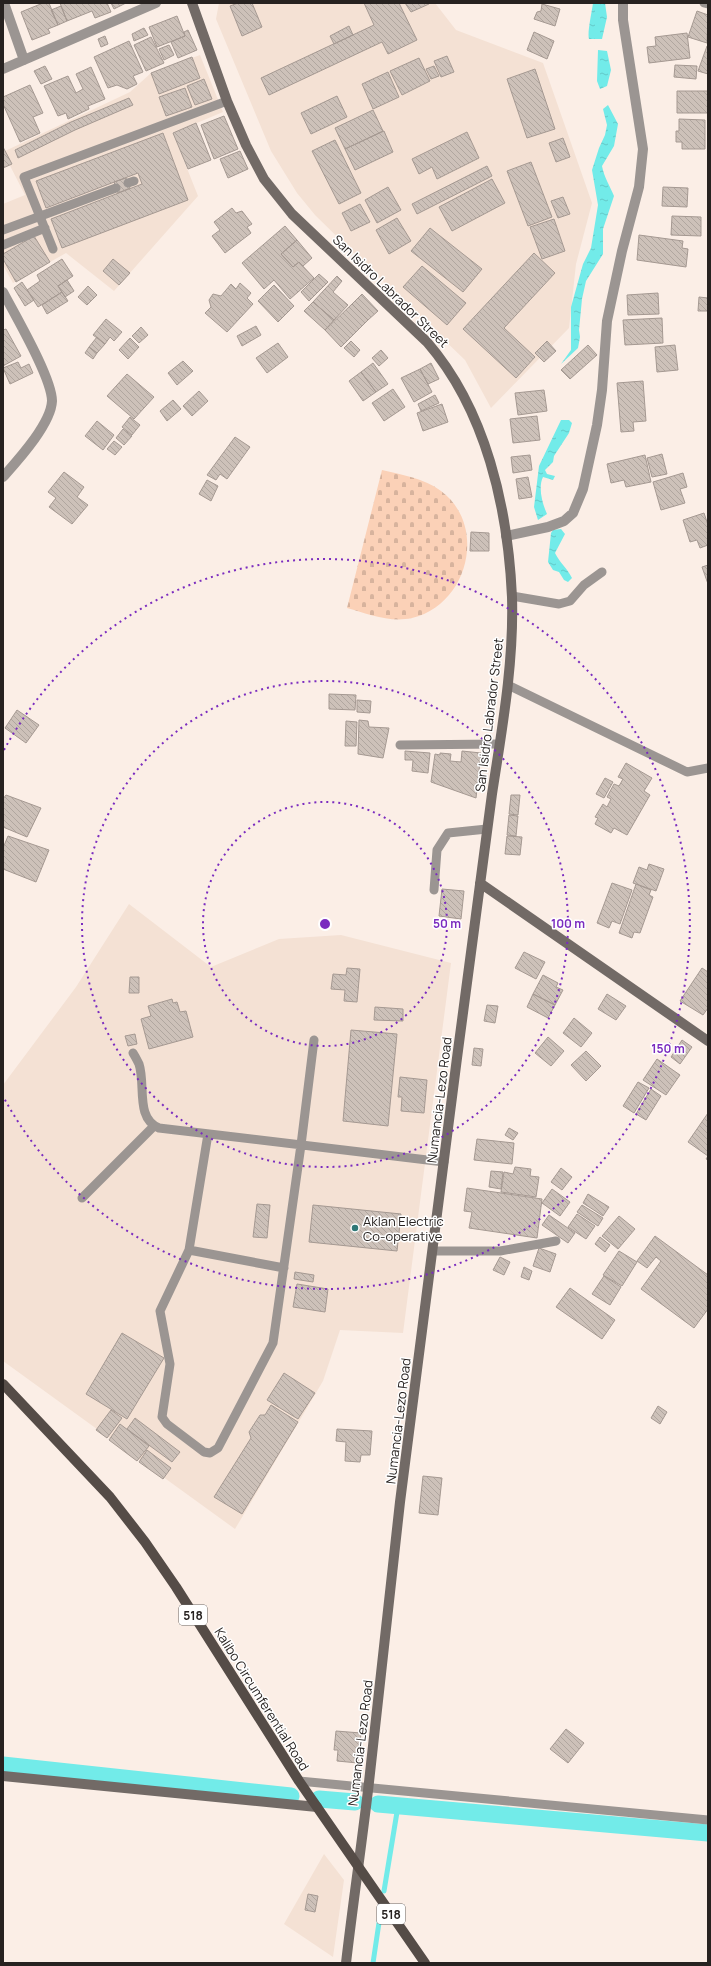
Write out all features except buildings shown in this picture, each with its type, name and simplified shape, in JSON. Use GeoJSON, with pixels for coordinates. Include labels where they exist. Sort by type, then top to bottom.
{"type":"FeatureCollection","features":[{"type":"Feature","properties":{"kind":"main road","name":"San Isidro Labrador Street"},"geometry":{"type":"LineString","coordinates":[[192,3],[227,101],[246,145],[264,179],[292,214],[427,342],[443,360],[468,403],[478,427],[498,492],[506,536],[512,596],[512,639],[508,685],[480,883]]}},
{"type":"Feature","properties":{"kind":"main road"},"geometry":{"type":"LineString","coordinates":[[480,883],[708,1041]]}},
{"type":"Feature","properties":{"kind":"main road","name":"Numancia-Lezo Road"},"geometry":{"type":"LineString","coordinates":[[346,1963],[369,1788],[401,1498],[480,883]]}},
{"type":"Feature","properties":{"kind":"main road","name":"Kalibo Circumferential Road"},"geometry":{"type":"LineString","coordinates":[[3,1384],[105,1492],[145,1542],[176,1587],[299,1782],[425,1963]]}},
{"type":"Feature","properties":{"kind":"main road"},"geometry":{"type":"LineString","coordinates":[[3,1776],[317,1807]]}},
{"type":"Feature","properties":{"kind":"street"},"geometry":{"type":"LineString","coordinates":[[4,3],[24,60]]}},
{"type":"Feature","properties":{"kind":"street"},"geometry":{"type":"LineString","coordinates":[[3,69],[156,3]]}},
{"type":"Feature","properties":{"kind":"street"},"geometry":{"type":"LineString","coordinates":[[506,536],[564,521],[573,513],[583,489],[597,425],[602,390],[607,321],[622,251],[639,187],[642,149],[623,20],[623,3]]}},
{"type":"Feature","properties":{"kind":"street"},"geometry":{"type":"LineString","coordinates":[[3,292],[46,376],[52,401],[45,424],[3,477]]}},
{"type":"Feature","properties":{"kind":"lane"},"geometry":{"type":"LineString","coordinates":[[704,3],[708,4]]}},
{"type":"Feature","properties":{"kind":"lane"},"geometry":{"type":"LineString","coordinates":[[53,249],[24,177],[227,101]]}},
{"type":"Feature","properties":{"kind":"lane"},"geometry":{"type":"LineString","coordinates":[[3,230],[116,188]]}},
{"type":"Feature","properties":{"kind":"lane"},"geometry":{"type":"LineString","coordinates":[[3,245],[45,228]]}},
{"type":"Feature","properties":{"kind":"lane"},"geometry":{"type":"LineString","coordinates":[[512,596],[559,604],[570,601],[584,585],[602,572]]}},
{"type":"Feature","properties":{"kind":"lane"},"geometry":{"type":"LineString","coordinates":[[508,685],[687,772],[708,768]]}},
{"type":"Feature","properties":{"kind":"lane"},"geometry":{"type":"LineString","coordinates":[[400,745],[499,744]]}},
{"type":"Feature","properties":{"kind":"lane"},"geometry":{"type":"LineString","coordinates":[[434,890],[437,850],[448,833],[487,829]]}},
{"type":"Feature","properties":{"kind":"lane"},"geometry":{"type":"LineString","coordinates":[[208,1134],[189,1250],[160,1311],[170,1364],[161,1413],[164,1420],[207,1453],[213,1452],[218,1448],[273,1343],[314,1040]]}},
{"type":"Feature","properties":{"kind":"lane"},"geometry":{"type":"LineString","coordinates":[[133,1053],[139,1065],[144,1114],[154,1126],[159,1128],[444,1162]]}},
{"type":"Feature","properties":{"kind":"lane"},"geometry":{"type":"LineString","coordinates":[[82,1198],[154,1126]]}},
{"type":"Feature","properties":{"kind":"lane"},"geometry":{"type":"LineString","coordinates":[[433,1251],[500,1251],[556,1241]]}},
{"type":"Feature","properties":{"kind":"lane"},"geometry":{"type":"LineString","coordinates":[[189,1250],[284,1268]]}},
{"type":"Feature","properties":{"kind":"lane"},"geometry":{"type":"LineString","coordinates":[[299,1782],[708,1820]]}},
{"type":"Feature","properties":{"kind":"shaded area"},"geometry":{"type":"Polygon","coordinates":[[[219,3],[435,3],[456,30],[543,63],[592,203],[576,264],[569,328],[491,408],[465,360],[315,215],[297,193],[271,151],[216,19],[219,3]]]}},
{"type":"Feature","properties":{"kind":"shaded area"},"geometry":{"type":"Polygon","coordinates":[[[200,55],[223,112],[173,133],[198,196],[114,291],[66,253],[13,283],[3,265],[3,204],[25,195],[3,152],[130,92],[151,73],[200,55]]]}},
{"type":"Feature","properties":{"kind":"shaded area"},"geometry":{"type":"Polygon","coordinates":[[[129,904],[211,967],[279,939],[341,935],[451,963],[403,1333],[340,1330],[323,1381],[235,1529],[3,1361],[3,1085],[76,987],[129,904]]]}},
{"type":"Feature","properties":{"kind":"shaded area"},"geometry":{"type":"Polygon","coordinates":[[[324,1854],[344,1880],[333,1957],[284,1924],[324,1854]]]}},
{"type":"Feature","properties":{"kind":"green space"},"geometry":{"type":"Polygon","coordinates":[[[382,470],[413,478],[427,483],[441,491],[456,506],[464,524],[467,543],[465,563],[458,581],[447,598],[431,610],[412,618],[387,619],[347,608],[382,470]]]}},
{"type":"Feature","properties":{"kind":"water"},"geometry":{"type":"Polygon","coordinates":[[[593,3],[605,3],[607,17],[602,39],[589,39],[589,27],[593,3]]]}},
{"type":"Feature","properties":{"kind":"water"},"geometry":{"type":"Polygon","coordinates":[[[598,50],[607,51],[611,70],[607,86],[600,89],[597,81],[598,50]]]}},
{"type":"Feature","properties":{"kind":"water"},"geometry":{"type":"Polygon","coordinates":[[[608,105],[618,124],[614,146],[602,166],[614,196],[603,229],[603,254],[586,281],[582,299],[578,348],[561,364],[571,350],[571,307],[583,264],[591,248],[598,205],[592,170],[605,135],[607,125],[603,109],[608,105]]]}},
{"type":"Feature","properties":{"kind":"water"},"geometry":{"type":"Polygon","coordinates":[[[561,420],[569,420],[572,423],[569,433],[554,456],[553,462],[545,470],[547,474],[555,476],[553,480],[543,477],[541,495],[547,514],[538,520],[534,507],[539,466],[561,420]]]}},
{"type":"Feature","properties":{"kind":"water"},"geometry":{"type":"Polygon","coordinates":[[[561,529],[565,534],[555,553],[572,578],[568,582],[564,580],[559,572],[553,570],[548,562],[551,533],[553,530],[561,529]]]}},
{"type":"Feature","properties":{"kind":"waterway"},"geometry":{"type":"LineString","coordinates":[[3,1765],[291,1796]]}},
{"type":"Feature","properties":{"kind":"waterway"},"geometry":{"type":"LineString","coordinates":[[319,1799],[355,1802]]}},
{"type":"Feature","properties":{"kind":"waterway"},"geometry":{"type":"LineString","coordinates":[[378,1804],[708,1833]]}},
{"type":"Feature","properties":{"kind":"waterway"},"geometry":{"type":"LineString","coordinates":[[384,1891],[398,1806]]}},
{"type":"Feature","properties":{"kind":"waterway"},"geometry":{"type":"LineString","coordinates":[[373,1963],[380,1916]]}},
{"type":"Feature","properties":{"kind":"place","name":"Aklan Electric Co-operative"},"geometry":{"type":"Point","coordinates":[355,1228]}}]}
